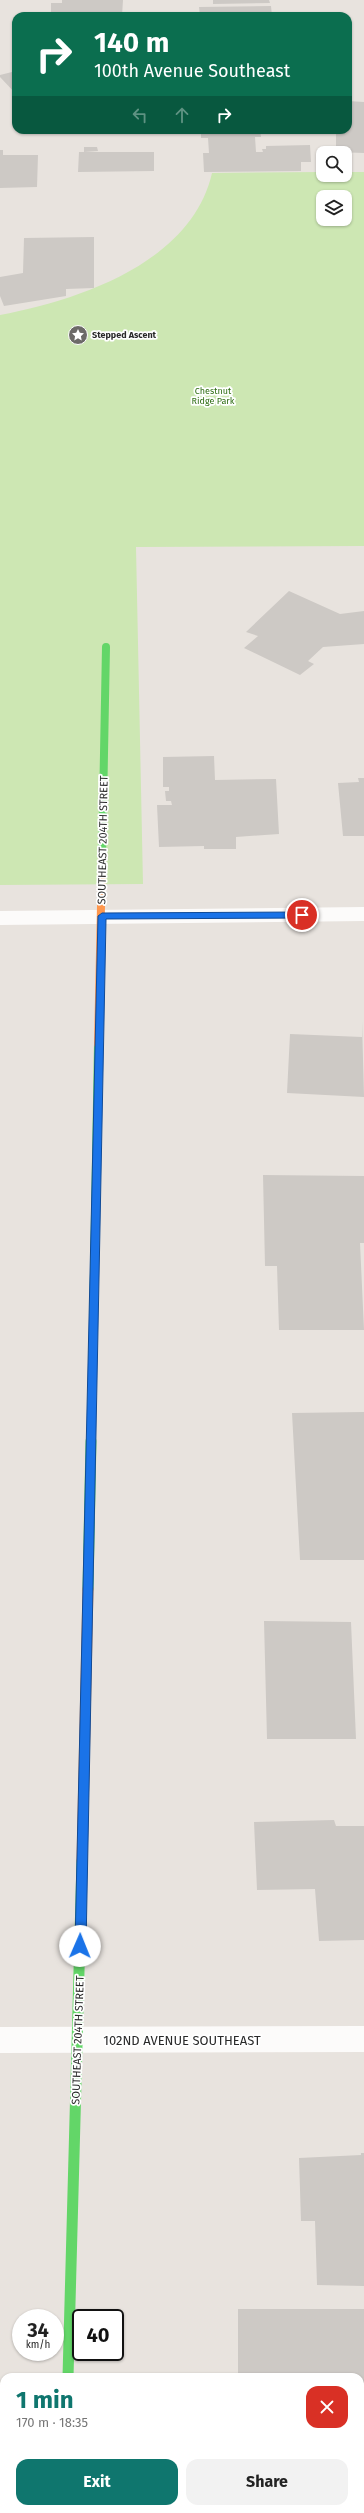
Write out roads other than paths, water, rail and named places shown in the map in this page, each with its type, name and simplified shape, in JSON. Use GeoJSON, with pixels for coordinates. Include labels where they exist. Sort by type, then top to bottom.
{"type":"FeatureCollection","features":[{"type":"Feature","properties":{"kind":"street","name":"SOUTHEAST 204TH STREET"},"geometry":{"type":"LineString","coordinates":[[68,2373],[78,2041],[102,916],[106,647]]}},
{"type":"Feature","properties":{"kind":"street"},"geometry":{"type":"LineString","coordinates":[[0,918],[364,914]]}},
{"type":"Feature","properties":{"kind":"street","name":"102ND AVENUE SOUTHEAST"},"geometry":{"type":"LineString","coordinates":[[0,2040],[78,2041],[364,2039]]}},
{"type":"Feature","properties":{"kind":"place","name":"Stepped Ascent"},"geometry":{"type":"Point","coordinates":[78,335]}},
{"type":"Feature","properties":{"kind":"park label","name":"Chestnut Ridge Park"},"geometry":{"type":"Point","coordinates":[213,396]}}]}
